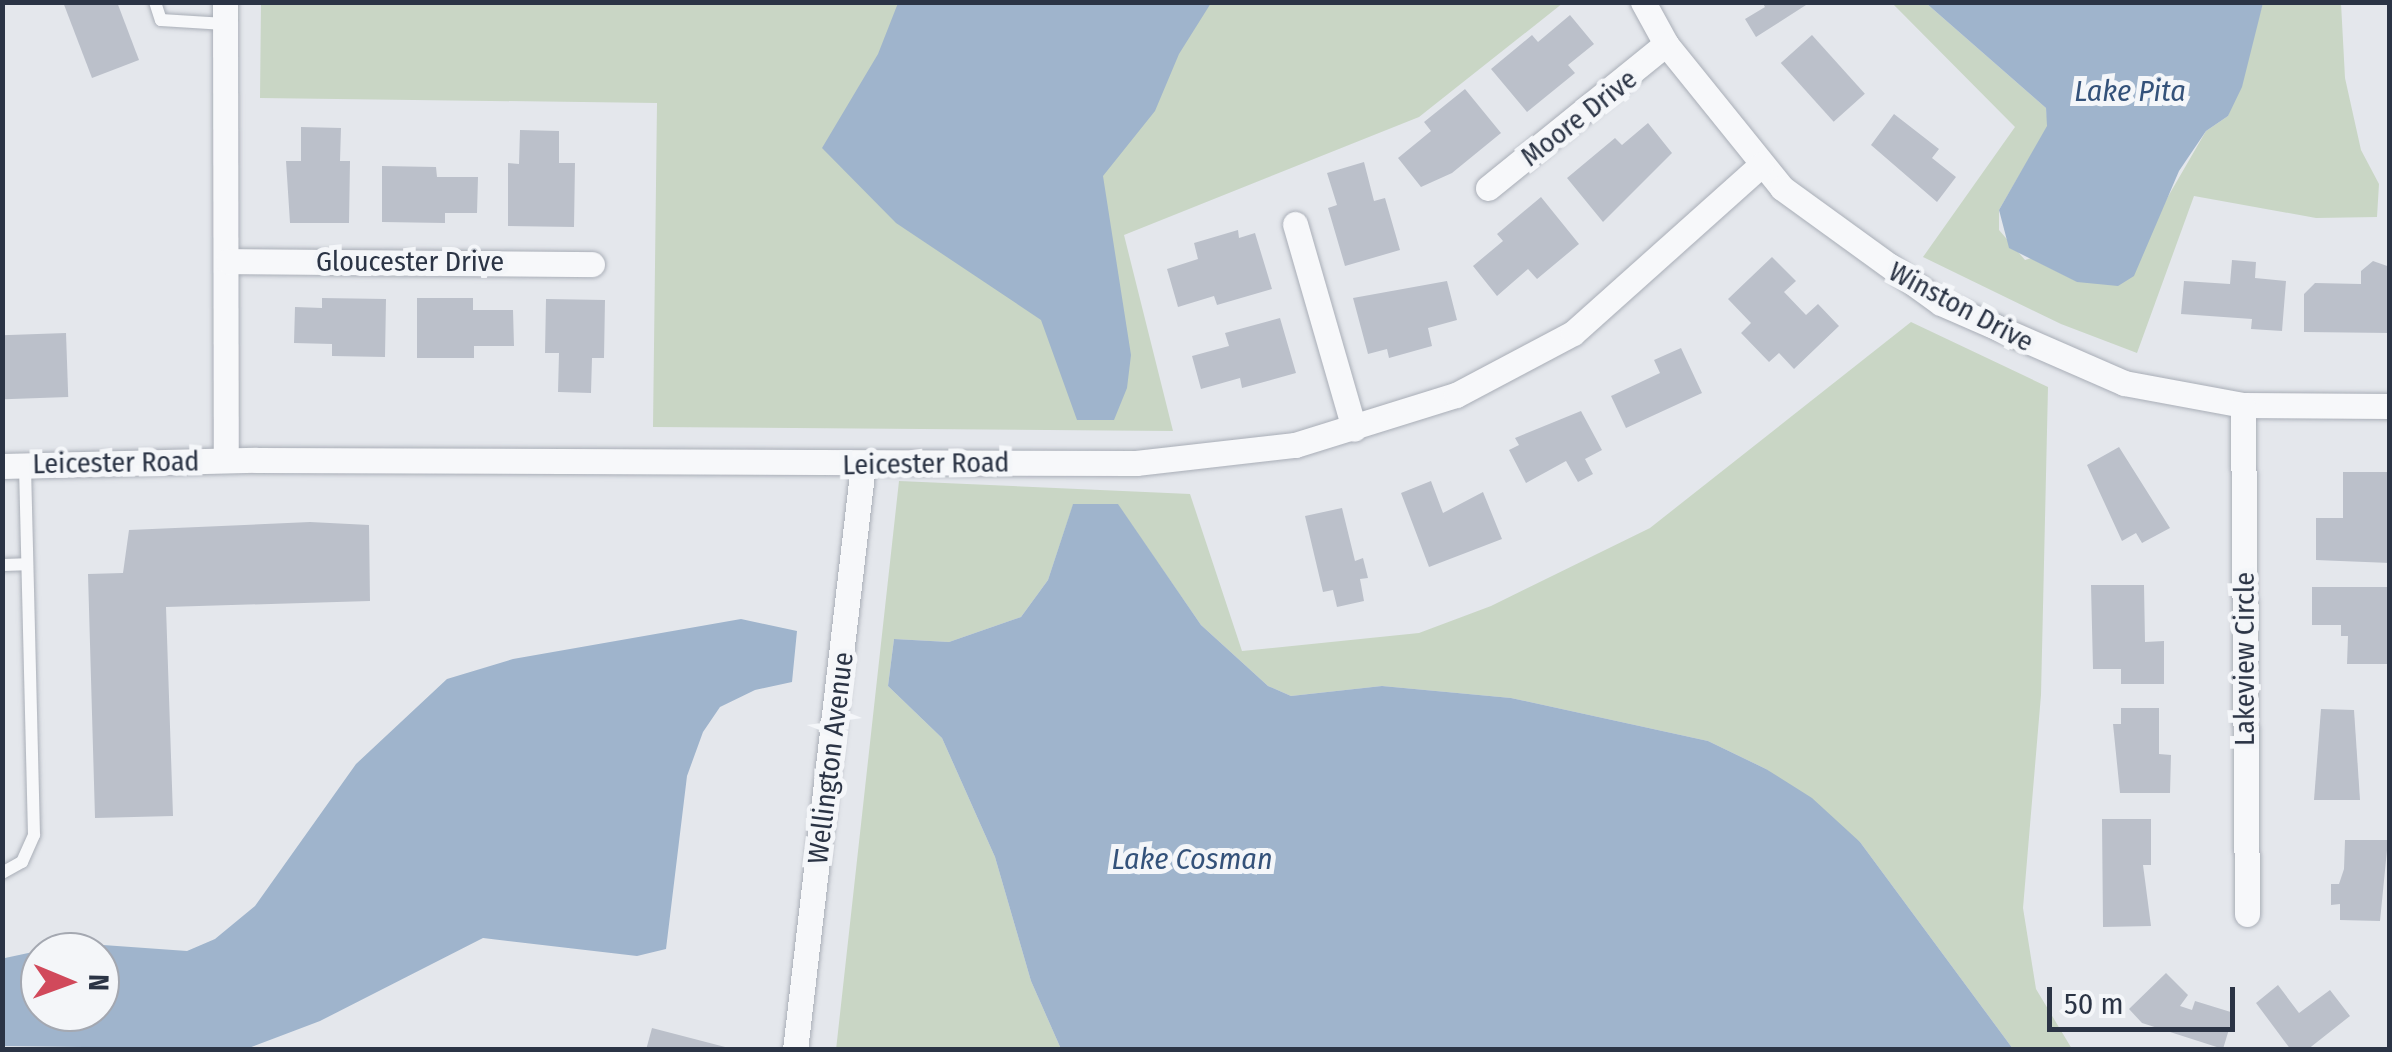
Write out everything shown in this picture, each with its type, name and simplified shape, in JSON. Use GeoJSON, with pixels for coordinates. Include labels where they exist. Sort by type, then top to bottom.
{"type":"FeatureCollection","features":[{"type":"Feature","properties":{"kind":"street","name":"Winston Drive"},"geometry":{"type":"LineString","coordinates":[[1643,2],[1666,44],[1761,165],[1867,255],[1940,303],[2124,383],[2243,405],[2390,406]]}},
{"type":"Feature","properties":{"kind":"street"},"geometry":{"type":"LineString","coordinates":[[225,13],[226,460]]}},
{"type":"Feature","properties":{"kind":"street","name":"Moore Drive"},"geometry":{"type":"LineString","coordinates":[[1488,188],[1666,44]]}},
{"type":"Feature","properties":{"kind":"street","name":"Leicester Road"},"geometry":{"type":"LineString","coordinates":[[14,466],[226,460],[864,465],[1225,457],[1354,430],[1456,395],[1573,333],[1761,165]]}},
{"type":"Feature","properties":{"kind":"street"},"geometry":{"type":"LineString","coordinates":[[1295,224],[1354,430]]}},
{"type":"Feature","properties":{"kind":"street","name":"Gloucester Drive"},"geometry":{"type":"LineString","coordinates":[[228,261],[592,264]]}},
{"type":"Feature","properties":{"kind":"street","name":"Lakeview Circle"},"geometry":{"type":"LineString","coordinates":[[2243,405],[2247,914]]}},
{"type":"Feature","properties":{"kind":"street","name":"Wellington Avenue"},"geometry":{"type":"LineString","coordinates":[[795,1050],[864,465]]}},
{"type":"Feature","properties":{"kind":"lane"},"geometry":{"type":"LineString","coordinates":[[155,2],[162,20],[225,13]]}},
{"type":"Feature","properties":{"kind":"lane"},"geometry":{"type":"LineString","coordinates":[[2,873],[22,862],[34,835],[27,564],[14,466]]}},
{"type":"Feature","properties":{"kind":"lane"},"geometry":{"type":"LineString","coordinates":[[2,565],[27,564]]}},
{"type":"Feature","properties":{"kind":"green space"},"geometry":{"type":"Polygon","coordinates":[[[261,3],[1563,3],[1419,117],[1124,235],[1173,431],[653,427],[657,103],[260,98],[261,3]]]}},
{"type":"Feature","properties":{"kind":"green space"},"geometry":{"type":"Polygon","coordinates":[[[1892,3],[1926,3],[2046,108],[2048,126],[1999,210],[1999,230],[2025,260],[2155,219],[2206,131],[2228,116],[2263,3],[2341,3],[2345,78],[2361,150],[2379,184],[2377,217],[2316,218],[2194,196],[2137,353],[2061,324],[1923,257],[2015,127],[1892,3]]]}},
{"type":"Feature","properties":{"kind":"green space"},"geometry":{"type":"Polygon","coordinates":[[[1911,322],[2048,387],[2041,695],[2023,908],[2036,989],[2072,1049],[2013,1049],[1860,842],[1766,769],[1708,741],[1511,698],[1382,686],[1291,696],[1268,686],[1201,625],[1118,505],[1096,504],[1073,505],[1048,580],[1021,617],[949,642],[894,639],[888,686],[942,738],[995,857],[1031,981],[1061,1049],[836,1050],[899,481],[1190,494],[1242,651],[1419,633],[1491,606],[1650,528],[1911,322]]]}},
{"type":"Feature","properties":{"kind":"water"},"geometry":{"type":"Polygon","coordinates":[[[898,3],[1211,3],[1179,54],[1155,111],[1103,176],[1131,355],[1127,388],[1114,420],[1077,420],[1041,320],[896,223],[822,148],[878,54],[898,3]]]}},
{"type":"Feature","properties":{"kind":"water","name":"Lake Pita"},"geometry":{"type":"Polygon","coordinates":[[[1926,3],[2263,3],[2242,87],[2228,116],[2206,131],[2179,171],[2134,276],[2118,286],[2077,282],[2009,248],[1999,210],[2047,126],[2046,108],[1926,3]]]}},
{"type":"Feature","properties":{"kind":"water","name":"Lake Cosman"},"geometry":{"type":"Polygon","coordinates":[[[1073,504],[1118,504],[1201,625],[1268,686],[1291,696],[1382,686],[1511,698],[1708,741],[1766,769],[1812,798],[1860,842],[2013,1049],[1061,1049],[1031,981],[995,857],[942,738],[888,686],[894,639],[949,642],[1021,617],[1048,580],[1073,504]]]}},
{"type":"Feature","properties":{"kind":"water"},"geometry":{"type":"Polygon","coordinates":[[[741,619],[797,631],[792,682],[755,690],[720,707],[703,732],[687,776],[666,949],[637,956],[483,938],[320,1021],[246,1049],[3,1046],[5,958],[20,955],[20,1032],[120,1032],[120,946],[187,951],[215,939],[255,906],[356,764],[447,679],[513,659],[741,619]]]}},
{"type":"Feature","properties":{"kind":"building"},"geometry":{"type":"Polygon","coordinates":[[[63,2],[117,2],[139,60],[92,78],[63,2]]]}},
{"type":"Feature","properties":{"kind":"building"},"geometry":{"type":"Polygon","coordinates":[[[1762,2],[1806,5],[1756,37],[1745,19],[1765,7],[1762,2]]]}},
{"type":"Feature","properties":{"kind":"building"},"geometry":{"type":"Polygon","coordinates":[[[1570,15],[1594,44],[1568,65],[1575,73],[1527,112],[1491,69],[1532,35],[1538,42],[1570,15]]]}},
{"type":"Feature","properties":{"kind":"building"},"geometry":{"type":"Polygon","coordinates":[[[1812,35],[1865,94],[1834,122],[1781,63],[1812,35]]]}},
{"type":"Feature","properties":{"kind":"building"},"geometry":{"type":"Polygon","coordinates":[[[1465,89],[1501,133],[1452,173],[1421,187],[1398,158],[1431,131],[1424,122],[1465,89]]]}},
{"type":"Feature","properties":{"kind":"building"},"geometry":{"type":"Polygon","coordinates":[[[1894,114],[1939,149],[1932,158],[1956,177],[1937,202],[1871,145],[1894,114]]]}},
{"type":"Feature","properties":{"kind":"building"},"geometry":{"type":"Polygon","coordinates":[[[1648,123],[1672,153],[1603,222],[1567,178],[1615,138],[1622,145],[1648,123]]]}},
{"type":"Feature","properties":{"kind":"building"},"geometry":{"type":"Polygon","coordinates":[[[301,127],[341,128],[340,161],[350,161],[349,223],[290,223],[286,161],[301,161],[301,127]]]}},
{"type":"Feature","properties":{"kind":"building"},"geometry":{"type":"Polygon","coordinates":[[[520,130],[559,131],[559,163],[575,163],[574,227],[508,226],[508,163],[519,164],[520,130]]]}},
{"type":"Feature","properties":{"kind":"building"},"geometry":{"type":"Polygon","coordinates":[[[1364,162],[1374,201],[1385,198],[1400,250],[1345,266],[1328,208],[1337,205],[1327,173],[1364,162]]]}},
{"type":"Feature","properties":{"kind":"building"},"geometry":{"type":"Polygon","coordinates":[[[382,166],[436,167],[437,177],[478,177],[477,213],[445,213],[445,223],[382,222],[382,166]]]}},
{"type":"Feature","properties":{"kind":"building"},"geometry":{"type":"Polygon","coordinates":[[[1541,197],[1579,244],[1537,279],[1528,269],[1497,296],[1473,266],[1503,241],[1497,234],[1541,197]]]}},
{"type":"Feature","properties":{"kind":"building"},"geometry":{"type":"Polygon","coordinates":[[[1238,230],[1239,238],[1255,233],[1272,289],[1217,305],[1214,296],[1178,307],[1167,269],[1198,259],[1194,243],[1238,230]]]}},
{"type":"Feature","properties":{"kind":"building"},"geometry":{"type":"Polygon","coordinates":[[[1772,257],[1796,281],[1784,292],[1806,315],[1818,304],[1839,326],[1794,369],[1779,353],[1769,362],[1741,333],[1751,323],[1728,299],[1772,257]]]}},
{"type":"Feature","properties":{"kind":"building"},"geometry":{"type":"Polygon","coordinates":[[[2232,260],[2256,262],[2255,278],[2286,281],[2282,331],[2251,329],[2252,319],[2181,314],[2184,281],[2230,284],[2232,260]]]}},
{"type":"Feature","properties":{"kind":"building"},"geometry":{"type":"Polygon","coordinates":[[[2373,261],[2390,267],[2390,333],[2304,332],[2304,294],[2315,283],[2361,284],[2361,271],[2373,261]]]}},
{"type":"Feature","properties":{"kind":"building"},"geometry":{"type":"Polygon","coordinates":[[[1447,281],[1457,320],[1428,328],[1432,346],[1389,358],[1387,349],[1368,354],[1353,298],[1447,281]]]}},
{"type":"Feature","properties":{"kind":"building"},"geometry":{"type":"Polygon","coordinates":[[[322,298],[386,299],[385,357],[332,356],[332,344],[294,343],[295,307],[322,308],[322,298]]]}},
{"type":"Feature","properties":{"kind":"building"},"geometry":{"type":"Polygon","coordinates":[[[417,298],[473,298],[473,310],[513,310],[514,346],[474,346],[474,358],[417,358],[417,298]]]}},
{"type":"Feature","properties":{"kind":"building"},"geometry":{"type":"Polygon","coordinates":[[[546,299],[605,300],[604,358],[592,358],[591,393],[558,392],[559,353],[545,353],[546,299]]]}},
{"type":"Feature","properties":{"kind":"building"},"geometry":{"type":"Polygon","coordinates":[[[1280,318],[1296,373],[1242,388],[1240,378],[1201,389],[1192,356],[1229,346],[1225,333],[1280,318]]]}},
{"type":"Feature","properties":{"kind":"building"},"geometry":{"type":"Polygon","coordinates":[[[66,333],[68,397],[4,399],[2,335],[66,333]]]}},
{"type":"Feature","properties":{"kind":"building"},"geometry":{"type":"Polygon","coordinates":[[[1681,348],[1702,393],[1626,428],[1611,396],[1660,373],[1654,360],[1681,348]]]}},
{"type":"Feature","properties":{"kind":"building"},"geometry":{"type":"Polygon","coordinates":[[[1581,411],[1602,450],[1585,459],[1593,474],[1578,482],[1566,461],[1526,483],[1509,450],[1519,445],[1515,438],[1581,411]]]}},
{"type":"Feature","properties":{"kind":"building"},"geometry":{"type":"Polygon","coordinates":[[[2119,447],[2170,528],[2142,543],[2136,533],[2122,541],[2087,465],[2119,447]]]}},
{"type":"Feature","properties":{"kind":"building"},"geometry":{"type":"Polygon","coordinates":[[[2343,472],[2390,472],[2390,563],[2316,560],[2316,518],[2343,518],[2343,472]]]}},
{"type":"Feature","properties":{"kind":"building"},"geometry":{"type":"Polygon","coordinates":[[[1431,481],[1443,513],[1483,492],[1502,539],[1429,567],[1401,493],[1431,481]]]}},
{"type":"Feature","properties":{"kind":"building"},"geometry":{"type":"Polygon","coordinates":[[[1342,508],[1355,561],[1363,558],[1368,578],[1360,579],[1364,601],[1337,607],[1333,590],[1323,592],[1305,516],[1342,508]]]}},
{"type":"Feature","properties":{"kind":"building"},"geometry":{"type":"Polygon","coordinates":[[[310,522],[369,525],[370,601],[166,607],[173,816],[95,818],[88,574],[123,573],[129,530],[310,522]]]}},
{"type":"Feature","properties":{"kind":"building"},"geometry":{"type":"Polygon","coordinates":[[[2091,585],[2144,585],[2145,642],[2164,641],[2164,684],[2121,684],[2121,669],[2093,669],[2091,585]]]}},
{"type":"Feature","properties":{"kind":"building"},"geometry":{"type":"Polygon","coordinates":[[[2312,587],[2390,587],[2390,664],[2347,664],[2348,636],[2341,636],[2341,625],[2312,625],[2312,587]]]}},
{"type":"Feature","properties":{"kind":"building"},"geometry":{"type":"Polygon","coordinates":[[[2121,708],[2159,708],[2159,754],[2171,755],[2170,793],[2120,793],[2113,724],[2121,724],[2121,708]]]}},
{"type":"Feature","properties":{"kind":"building"},"geometry":{"type":"Polygon","coordinates":[[[2321,709],[2354,710],[2360,800],[2314,800],[2321,709]]]}},
{"type":"Feature","properties":{"kind":"building"},"geometry":{"type":"Polygon","coordinates":[[[2102,819],[2151,819],[2151,865],[2143,865],[2151,926],[2103,927],[2102,819]]]}},
{"type":"Feature","properties":{"kind":"building"},"geometry":{"type":"Polygon","coordinates":[[[2345,840],[2388,840],[2380,921],[2340,920],[2340,904],[2331,905],[2331,884],[2339,884],[2344,869],[2345,840]]]}},
{"type":"Feature","properties":{"kind":"building"},"geometry":{"type":"Polygon","coordinates":[[[2166,973],[2188,995],[2180,1006],[2192,1010],[2195,1001],[2234,1013],[2223,1049],[2142,1023],[2129,1009],[2166,973]]]}},
{"type":"Feature","properties":{"kind":"building"},"geometry":{"type":"Polygon","coordinates":[[[2278,985],[2299,1013],[2330,990],[2350,1016],[2307,1050],[2291,1050],[2256,1003],[2278,985]]]}},
{"type":"Feature","properties":{"kind":"building"},"geometry":{"type":"Polygon","coordinates":[[[652,1028],[729,1048],[729,1050],[646,1050],[652,1028]]]}}]}
